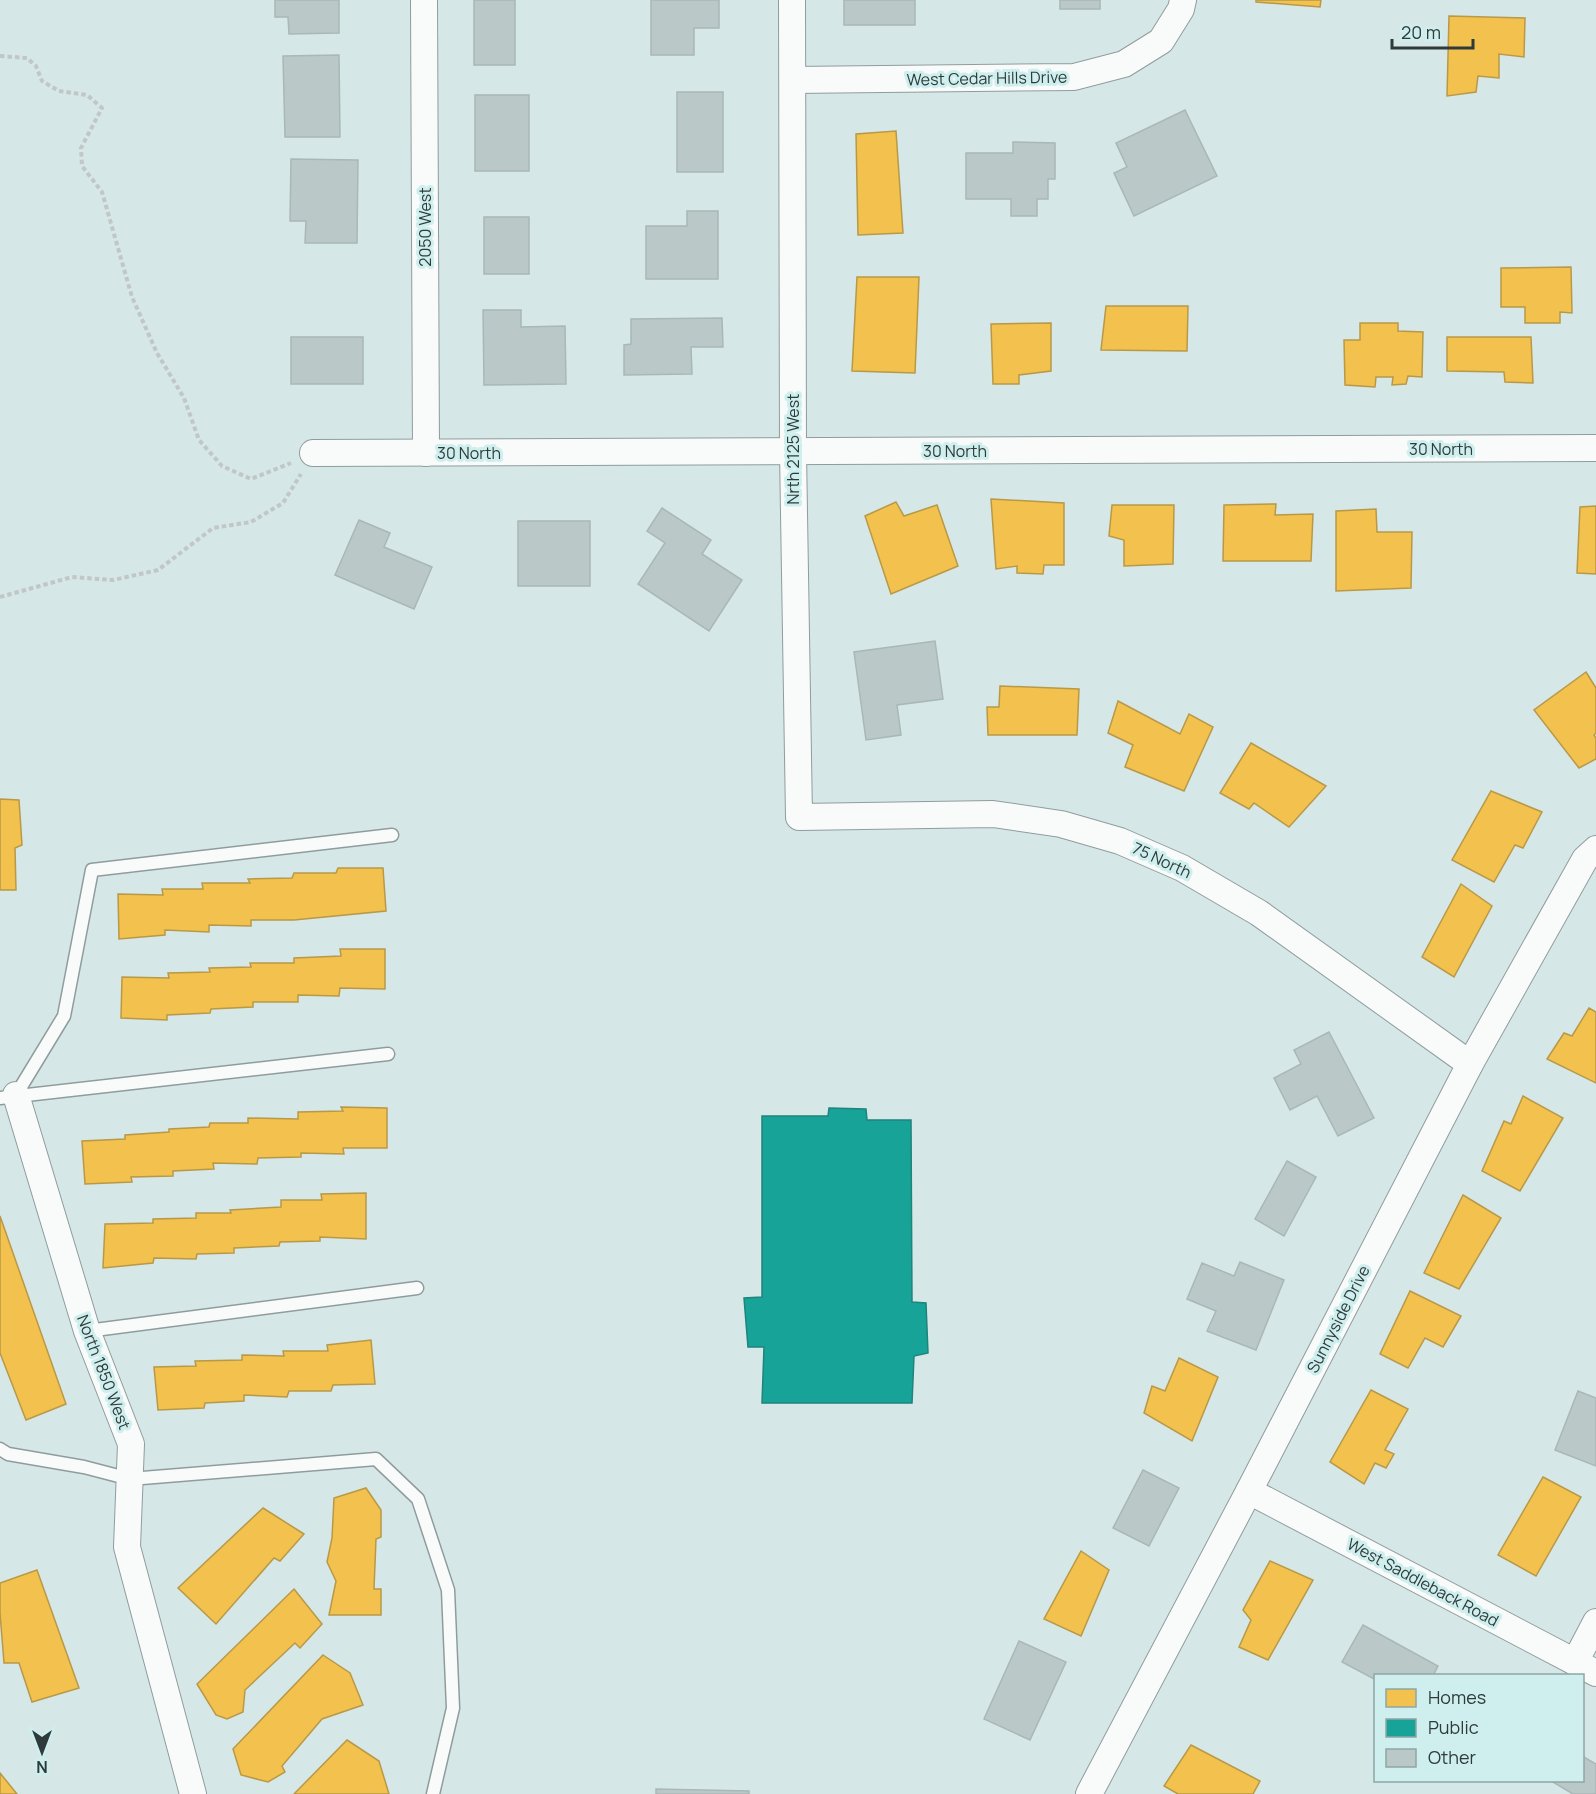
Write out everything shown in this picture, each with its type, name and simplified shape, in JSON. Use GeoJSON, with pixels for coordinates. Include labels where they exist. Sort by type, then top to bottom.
{"type":"FeatureCollection","features":[{"type":"Feature","properties":{"kind":"street","name":"2050 West"},"geometry":{"type":"LineString","coordinates":[[424,0],[426,453]]}},
{"type":"Feature","properties":{"kind":"street","name":"Nrth 2125 West"},"geometry":{"type":"LineString","coordinates":[[792,0],[793,452],[799,817]]}},
{"type":"Feature","properties":{"kind":"street","name":"West Cedar Hills Drive"},"geometry":{"type":"LineString","coordinates":[[793,80],[1074,77],[1124,64],[1161,42],[1184,0]]}},
{"type":"Feature","properties":{"kind":"street","name":"30 North"},"geometry":{"type":"LineString","coordinates":[[313,453],[1596,448]]}},
{"type":"Feature","properties":{"kind":"street","name":"75 North"},"geometry":{"type":"LineString","coordinates":[[799,817],[993,814],[1061,824],[1120,841],[1182,868],[1259,913],[1470,1064]]}},
{"type":"Feature","properties":{"kind":"street","name":"Sunnyside Drive"},"geometry":{"type":"LineString","coordinates":[[1089,1794],[1470,1064],[1585,859],[1596,849]]}},
{"type":"Feature","properties":{"kind":"street","name":"North 1850 West"},"geometry":{"type":"LineString","coordinates":[[8,1096],[87,1331],[131,1444],[127,1547],[193,1794]]}},
{"type":"Feature","properties":{"kind":"street","name":"West Saddleback Road"},"geometry":{"type":"LineString","coordinates":[[1249,1491],[1585,1667]]}},
{"type":"Feature","properties":{"kind":"street"},"geometry":{"type":"LineString","coordinates":[[1585,1667],[1596,1622]]}},
{"type":"Feature","properties":{"kind":"lane"},"geometry":{"type":"LineString","coordinates":[[8,1096],[64,1016],[92,870],[392,835]]}},
{"type":"Feature","properties":{"kind":"lane"},"geometry":{"type":"LineString","coordinates":[[8,1096],[388,1054]]}},
{"type":"Feature","properties":{"kind":"lane"},"geometry":{"type":"LineString","coordinates":[[87,1331],[417,1288]]}},
{"type":"Feature","properties":{"kind":"lane"},"geometry":{"type":"LineString","coordinates":[[0,1449],[8,1454],[84,1467],[130,1479],[376,1459],[418,1499],[448,1590],[453,1708],[433,1794]]}},
{"type":"Feature","properties":{"kind":"path"},"geometry":{"type":"LineString","coordinates":[[0,56],[27,58],[36,66],[42,81],[59,91],[87,95],[102,108],[81,148],[82,166],[102,192],[132,297],[157,353],[184,398],[199,440],[222,466],[251,479],[313,453]]}},
{"type":"Feature","properties":{"kind":"path"},"geometry":{"type":"LineString","coordinates":[[0,597],[72,577],[113,580],[158,570],[213,528],[251,522],[283,503],[313,453]]}},
{"type":"Feature","properties":{"kind":"building: Homes"},"geometry":{"type":"Polygon","coordinates":[[[1256,0],[1321,0],[1320,7],[1256,2],[1256,0]]]}},
{"type":"Feature","properties":{"kind":"building: Homes"},"geometry":{"type":"Polygon","coordinates":[[[1449,16],[1525,18],[1524,57],[1499,54],[1499,78],[1478,76],[1476,92],[1447,96],[1449,16]]]}},
{"type":"Feature","properties":{"kind":"building: Homes"},"geometry":{"type":"Polygon","coordinates":[[[896,131],[903,233],[858,235],[856,134],[896,131]]]}},
{"type":"Feature","properties":{"kind":"building: Homes"},"geometry":{"type":"Polygon","coordinates":[[[1571,267],[1572,313],[1560,312],[1560,323],[1525,323],[1525,307],[1501,307],[1501,268],[1571,267]]]}},
{"type":"Feature","properties":{"kind":"building: Homes"},"geometry":{"type":"Polygon","coordinates":[[[857,277],[919,277],[915,373],[852,371],[857,277]]]}},
{"type":"Feature","properties":{"kind":"building: Homes"},"geometry":{"type":"Polygon","coordinates":[[[1106,306],[1188,306],[1187,351],[1101,350],[1106,306]]]}},
{"type":"Feature","properties":{"kind":"building: Homes"},"geometry":{"type":"Polygon","coordinates":[[[1051,323],[1051,371],[1019,375],[1019,384],[993,384],[991,324],[1051,323]]]}},
{"type":"Feature","properties":{"kind":"building: Homes"},"geometry":{"type":"Polygon","coordinates":[[[1360,323],[1398,323],[1398,331],[1423,332],[1422,377],[1408,376],[1406,384],[1392,385],[1393,377],[1376,377],[1375,387],[1345,385],[1344,340],[1360,340],[1360,323]]]}},
{"type":"Feature","properties":{"kind":"building: Homes"},"geometry":{"type":"Polygon","coordinates":[[[1447,337],[1531,337],[1533,383],[1505,382],[1504,372],[1447,371],[1447,337]]]}},
{"type":"Feature","properties":{"kind":"building: Homes"},"geometry":{"type":"Polygon","coordinates":[[[991,499],[1064,503],[1064,565],[1044,565],[1043,574],[1017,573],[1017,566],[996,569],[991,499]]]}},
{"type":"Feature","properties":{"kind":"building: Homes"},"geometry":{"type":"Polygon","coordinates":[[[896,502],[904,516],[937,505],[958,566],[891,594],[865,516],[896,502]]]}},
{"type":"Feature","properties":{"kind":"building: Homes"},"geometry":{"type":"Polygon","coordinates":[[[1276,504],[1275,515],[1313,514],[1311,561],[1223,561],[1224,505],[1276,504]]]}},
{"type":"Feature","properties":{"kind":"building: Homes"},"geometry":{"type":"Polygon","coordinates":[[[1112,505],[1174,505],[1173,564],[1124,566],[1124,540],[1109,536],[1112,505]]]}},
{"type":"Feature","properties":{"kind":"building: Homes"},"geometry":{"type":"Polygon","coordinates":[[[1596,506],[1596,574],[1577,573],[1580,507],[1596,506]]]}},
{"type":"Feature","properties":{"kind":"building: Homes"},"geometry":{"type":"Polygon","coordinates":[[[1376,509],[1377,532],[1412,532],[1411,588],[1336,591],[1336,511],[1376,509]]]}},
{"type":"Feature","properties":{"kind":"building: Homes"},"geometry":{"type":"Polygon","coordinates":[[[1586,672],[1596,688],[1596,733],[1594,735],[1596,759],[1579,768],[1534,710],[1586,672]]]}},
{"type":"Feature","properties":{"kind":"building: Homes"},"geometry":{"type":"Polygon","coordinates":[[[1000,686],[1079,689],[1077,735],[988,735],[987,707],[999,707],[1000,686]]]}},
{"type":"Feature","properties":{"kind":"building: Homes"},"geometry":{"type":"Polygon","coordinates":[[[1118,701],[1180,734],[1189,714],[1213,727],[1184,791],[1125,767],[1133,745],[1108,733],[1118,701]]]}},
{"type":"Feature","properties":{"kind":"building: Homes"},"geometry":{"type":"Polygon","coordinates":[[[1251,743],[1326,786],[1289,827],[1254,803],[1249,809],[1220,793],[1251,743]]]}},
{"type":"Feature","properties":{"kind":"building: Homes"},"geometry":{"type":"Polygon","coordinates":[[[1491,791],[1542,812],[1523,848],[1515,845],[1494,882],[1452,860],[1491,791]]]}},
{"type":"Feature","properties":{"kind":"building: Homes"},"geometry":{"type":"Polygon","coordinates":[[[0,799],[19,800],[22,845],[15,848],[16,890],[0,890],[0,799]]]}},
{"type":"Feature","properties":{"kind":"building: Homes"},"geometry":{"type":"Polygon","coordinates":[[[338,868],[383,868],[386,911],[294,920],[251,920],[251,926],[209,925],[209,932],[165,930],[165,935],[119,939],[118,894],[163,895],[162,889],[203,889],[202,883],[250,883],[248,879],[292,878],[294,873],[336,873],[338,868]]]}},
{"type":"Feature","properties":{"kind":"building: Homes"},"geometry":{"type":"Polygon","coordinates":[[[1461,884],[1492,906],[1454,977],[1422,957],[1461,884]]]}},
{"type":"Feature","properties":{"kind":"building: Homes"},"geometry":{"type":"Polygon","coordinates":[[[340,949],[385,949],[385,989],[340,988],[339,996],[298,995],[298,1002],[253,1002],[253,1007],[211,1009],[210,1013],[167,1015],[167,1020],[121,1018],[122,977],[169,978],[168,973],[210,972],[209,968],[251,967],[250,963],[294,963],[294,958],[341,956],[340,949]]]}},
{"type":"Feature","properties":{"kind":"building: Homes"},"geometry":{"type":"Polygon","coordinates":[[[1589,1008],[1596,1012],[1596,1083],[1547,1059],[1564,1033],[1572,1036],[1589,1008]]]}},
{"type":"Feature","properties":{"kind":"building: Homes"},"geometry":{"type":"Polygon","coordinates":[[[1523,1096],[1563,1118],[1520,1191],[1482,1171],[1504,1121],[1511,1124],[1523,1096]]]}},
{"type":"Feature","properties":{"kind":"building: Homes"},"geometry":{"type":"Polygon","coordinates":[[[341,1107],[387,1108],[387,1148],[343,1148],[344,1154],[301,1153],[301,1157],[258,1158],[257,1164],[213,1163],[214,1169],[173,1171],[173,1176],[131,1177],[132,1182],[85,1184],[82,1141],[125,1139],[125,1135],[169,1132],[169,1129],[209,1127],[210,1123],[248,1123],[248,1118],[298,1119],[298,1112],[343,1111],[341,1107]]]}},
{"type":"Feature","properties":{"kind":"building: Homes"},"geometry":{"type":"Polygon","coordinates":[[[366,1193],[366,1239],[320,1237],[320,1241],[280,1242],[279,1246],[234,1248],[234,1253],[197,1254],[196,1259],[154,1258],[153,1263],[103,1268],[105,1224],[153,1223],[153,1219],[196,1218],[196,1213],[231,1213],[230,1210],[281,1207],[281,1200],[322,1200],[321,1194],[366,1193]]]}},
{"type":"Feature","properties":{"kind":"building: Homes"},"geometry":{"type":"Polygon","coordinates":[[[1463,1195],[1501,1218],[1459,1289],[1424,1273],[1463,1195]]]}},
{"type":"Feature","properties":{"kind":"building: Homes"},"geometry":{"type":"Polygon","coordinates":[[[0,1216],[66,1404],[26,1420],[0,1353],[0,1216]]]}},
{"type":"Feature","properties":{"kind":"building: Homes"},"geometry":{"type":"Polygon","coordinates":[[[1410,1291],[1461,1316],[1443,1347],[1425,1338],[1408,1368],[1380,1354],[1410,1291]]]}},
{"type":"Feature","properties":{"kind":"building: Homes"},"geometry":{"type":"Polygon","coordinates":[[[371,1340],[375,1384],[333,1385],[331,1391],[289,1391],[287,1397],[244,1395],[244,1401],[205,1403],[204,1408],[158,1410],[154,1367],[196,1366],[195,1361],[242,1360],[242,1355],[284,1356],[283,1351],[328,1351],[327,1345],[371,1340]]]}},
{"type":"Feature","properties":{"kind":"building: Homes"},"geometry":{"type":"Polygon","coordinates":[[[1179,1358],[1218,1377],[1192,1441],[1144,1413],[1152,1386],[1165,1391],[1179,1358]]]}},
{"type":"Feature","properties":{"kind":"building: Homes"},"geometry":{"type":"Polygon","coordinates":[[[1371,1390],[1408,1409],[1385,1450],[1394,1454],[1386,1468],[1375,1463],[1364,1484],[1330,1462],[1371,1390]]]}},
{"type":"Feature","properties":{"kind":"building: Homes"},"geometry":{"type":"Polygon","coordinates":[[[1543,1477],[1581,1497],[1536,1576],[1498,1555],[1543,1477]]]}},
{"type":"Feature","properties":{"kind":"building: Homes"},"geometry":{"type":"Polygon","coordinates":[[[366,1488],[381,1510],[381,1537],[376,1539],[374,1589],[381,1589],[381,1615],[329,1615],[336,1581],[327,1562],[332,1538],[334,1498],[366,1488]]]}},
{"type":"Feature","properties":{"kind":"building: Homes"},"geometry":{"type":"Polygon","coordinates":[[[263,1508],[304,1534],[280,1561],[274,1558],[216,1624],[178,1588],[263,1508]]]}},
{"type":"Feature","properties":{"kind":"building: Homes"},"geometry":{"type":"Polygon","coordinates":[[[1081,1551],[1109,1570],[1081,1636],[1044,1619],[1081,1551]]]}},
{"type":"Feature","properties":{"kind":"building: Homes"},"geometry":{"type":"Polygon","coordinates":[[[1270,1561],[1313,1580],[1268,1660],[1239,1647],[1251,1620],[1243,1610],[1270,1561]]]}},
{"type":"Feature","properties":{"kind":"building: Homes"},"geometry":{"type":"Polygon","coordinates":[[[37,1570],[79,1688],[32,1702],[19,1663],[4,1663],[0,1583],[37,1570]]]}},
{"type":"Feature","properties":{"kind":"building: Homes"},"geometry":{"type":"Polygon","coordinates":[[[294,1589],[322,1624],[300,1648],[295,1643],[245,1690],[243,1712],[227,1719],[216,1715],[197,1684],[294,1589]]]}},
{"type":"Feature","properties":{"kind":"building: Homes"},"geometry":{"type":"Polygon","coordinates":[[[323,1655],[350,1673],[363,1705],[322,1719],[282,1766],[285,1772],[268,1782],[241,1775],[233,1749],[323,1655]]]}},
{"type":"Feature","properties":{"kind":"building: Homes"},"geometry":{"type":"Polygon","coordinates":[[[347,1740],[379,1761],[389,1794],[294,1794],[347,1740]]]}},
{"type":"Feature","properties":{"kind":"building: Homes"},"geometry":{"type":"Polygon","coordinates":[[[1191,1745],[1260,1781],[1253,1794],[1178,1794],[1164,1786],[1191,1745]]]}},
{"type":"Feature","properties":{"kind":"building: Homes"},"geometry":{"type":"Polygon","coordinates":[[[0,1773],[17,1794],[0,1794],[0,1773]]]}},
{"type":"Feature","properties":{"kind":"building: Public"},"geometry":{"type":"Polygon","coordinates":[[[829,1108],[866,1109],[867,1120],[911,1120],[912,1302],[926,1303],[928,1353],[914,1356],[912,1403],[762,1403],[764,1347],[748,1347],[744,1298],[762,1297],[762,1116],[828,1116],[829,1108]]]}},
{"type":"Feature","properties":{"kind":"building: Other"},"geometry":{"type":"Polygon","coordinates":[[[275,0],[339,0],[339,33],[289,34],[288,17],[275,17],[275,0]]]}},
{"type":"Feature","properties":{"kind":"building: Other"},"geometry":{"type":"Polygon","coordinates":[[[474,0],[515,0],[515,65],[474,65],[474,0]]]}},
{"type":"Feature","properties":{"kind":"building: Other"},"geometry":{"type":"Polygon","coordinates":[[[651,0],[719,0],[719,28],[694,28],[694,55],[651,55],[651,0]]]}},
{"type":"Feature","properties":{"kind":"building: Other"},"geometry":{"type":"Polygon","coordinates":[[[844,0],[915,0],[915,25],[844,25],[844,0]]]}},
{"type":"Feature","properties":{"kind":"building: Other"},"geometry":{"type":"Polygon","coordinates":[[[1060,0],[1100,0],[1100,9],[1060,9],[1060,0]]]}},
{"type":"Feature","properties":{"kind":"building: Other"},"geometry":{"type":"Polygon","coordinates":[[[339,55],[340,137],[285,137],[283,56],[339,55]]]}},
{"type":"Feature","properties":{"kind":"building: Other"},"geometry":{"type":"Polygon","coordinates":[[[677,92],[723,92],[723,172],[677,172],[677,92]]]}},
{"type":"Feature","properties":{"kind":"building: Other"},"geometry":{"type":"Polygon","coordinates":[[[475,95],[529,95],[529,171],[475,171],[475,95]]]}},
{"type":"Feature","properties":{"kind":"building: Other"},"geometry":{"type":"Polygon","coordinates":[[[1185,110],[1217,176],[1134,216],[1114,173],[1127,167],[1116,143],[1185,110]]]}},
{"type":"Feature","properties":{"kind":"building: Other"},"geometry":{"type":"Polygon","coordinates":[[[1013,142],[1055,143],[1055,179],[1048,179],[1048,199],[1037,199],[1037,216],[1011,216],[1011,199],[966,199],[966,153],[1013,153],[1013,142]]]}},
{"type":"Feature","properties":{"kind":"building: Other"},"geometry":{"type":"Polygon","coordinates":[[[291,159],[358,160],[357,243],[305,243],[306,221],[290,221],[291,159]]]}},
{"type":"Feature","properties":{"kind":"building: Other"},"geometry":{"type":"Polygon","coordinates":[[[687,211],[718,211],[718,279],[646,279],[646,226],[687,226],[687,211]]]}},
{"type":"Feature","properties":{"kind":"building: Other"},"geometry":{"type":"Polygon","coordinates":[[[484,217],[529,217],[529,274],[484,274],[484,217]]]}},
{"type":"Feature","properties":{"kind":"building: Other"},"geometry":{"type":"Polygon","coordinates":[[[483,310],[521,310],[521,327],[565,326],[566,384],[484,385],[483,310]]]}},
{"type":"Feature","properties":{"kind":"building: Other"},"geometry":{"type":"Polygon","coordinates":[[[722,318],[723,347],[691,347],[692,374],[624,375],[624,345],[631,344],[631,319],[722,318]]]}},
{"type":"Feature","properties":{"kind":"building: Other"},"geometry":{"type":"Polygon","coordinates":[[[291,337],[363,337],[363,384],[291,384],[291,337]]]}},
{"type":"Feature","properties":{"kind":"building: Other"},"geometry":{"type":"Polygon","coordinates":[[[662,508],[711,540],[702,554],[742,580],[709,631],[638,584],[665,543],[647,531],[662,508]]]}},
{"type":"Feature","properties":{"kind":"building: Other"},"geometry":{"type":"Polygon","coordinates":[[[359,520],[390,533],[384,547],[432,567],[414,609],[335,575],[359,520]]]}},
{"type":"Feature","properties":{"kind":"building: Other"},"geometry":{"type":"Polygon","coordinates":[[[518,521],[590,521],[590,586],[518,586],[518,521]]]}},
{"type":"Feature","properties":{"kind":"building: Other"},"geometry":{"type":"Polygon","coordinates":[[[935,641],[943,699],[897,705],[901,735],[866,740],[854,652],[935,641]]]}},
{"type":"Feature","properties":{"kind":"building: Other"},"geometry":{"type":"Polygon","coordinates":[[[1329,1032],[1374,1118],[1338,1136],[1317,1096],[1290,1110],[1274,1078],[1301,1064],[1294,1050],[1329,1032]]]}},
{"type":"Feature","properties":{"kind":"building: Other"},"geometry":{"type":"Polygon","coordinates":[[[1287,1161],[1316,1177],[1284,1236],[1255,1219],[1287,1161]]]}},
{"type":"Feature","properties":{"kind":"building: Other"},"geometry":{"type":"Polygon","coordinates":[[[1240,1262],[1284,1280],[1256,1350],[1207,1331],[1216,1311],[1187,1299],[1202,1263],[1234,1276],[1240,1262]]]}},
{"type":"Feature","properties":{"kind":"building: Other"},"geometry":{"type":"Polygon","coordinates":[[[1578,1391],[1596,1398],[1596,1466],[1555,1450],[1578,1391]]]}},
{"type":"Feature","properties":{"kind":"building: Other"},"geometry":{"type":"Polygon","coordinates":[[[1143,1470],[1179,1488],[1149,1546],[1113,1528],[1143,1470]]]}},
{"type":"Feature","properties":{"kind":"building: Other"},"geometry":{"type":"Polygon","coordinates":[[[1363,1625],[1438,1666],[1434,1674],[1374,1674],[1374,1679],[1342,1662],[1363,1625]]]}},
{"type":"Feature","properties":{"kind":"building: Other"},"geometry":{"type":"Polygon","coordinates":[[[1019,1641],[1066,1662],[1030,1740],[984,1719],[1019,1641]]]}},
{"type":"Feature","properties":{"kind":"building: Other"},"geometry":{"type":"Polygon","coordinates":[[[1584,1757],[1596,1764],[1596,1794],[1573,1794],[1553,1782],[1584,1782],[1584,1757]]]}},
{"type":"Feature","properties":{"kind":"building: Other"},"geometry":{"type":"Polygon","coordinates":[[[656,1789],[749,1791],[749,1794],[656,1794],[656,1789]]]}}]}
